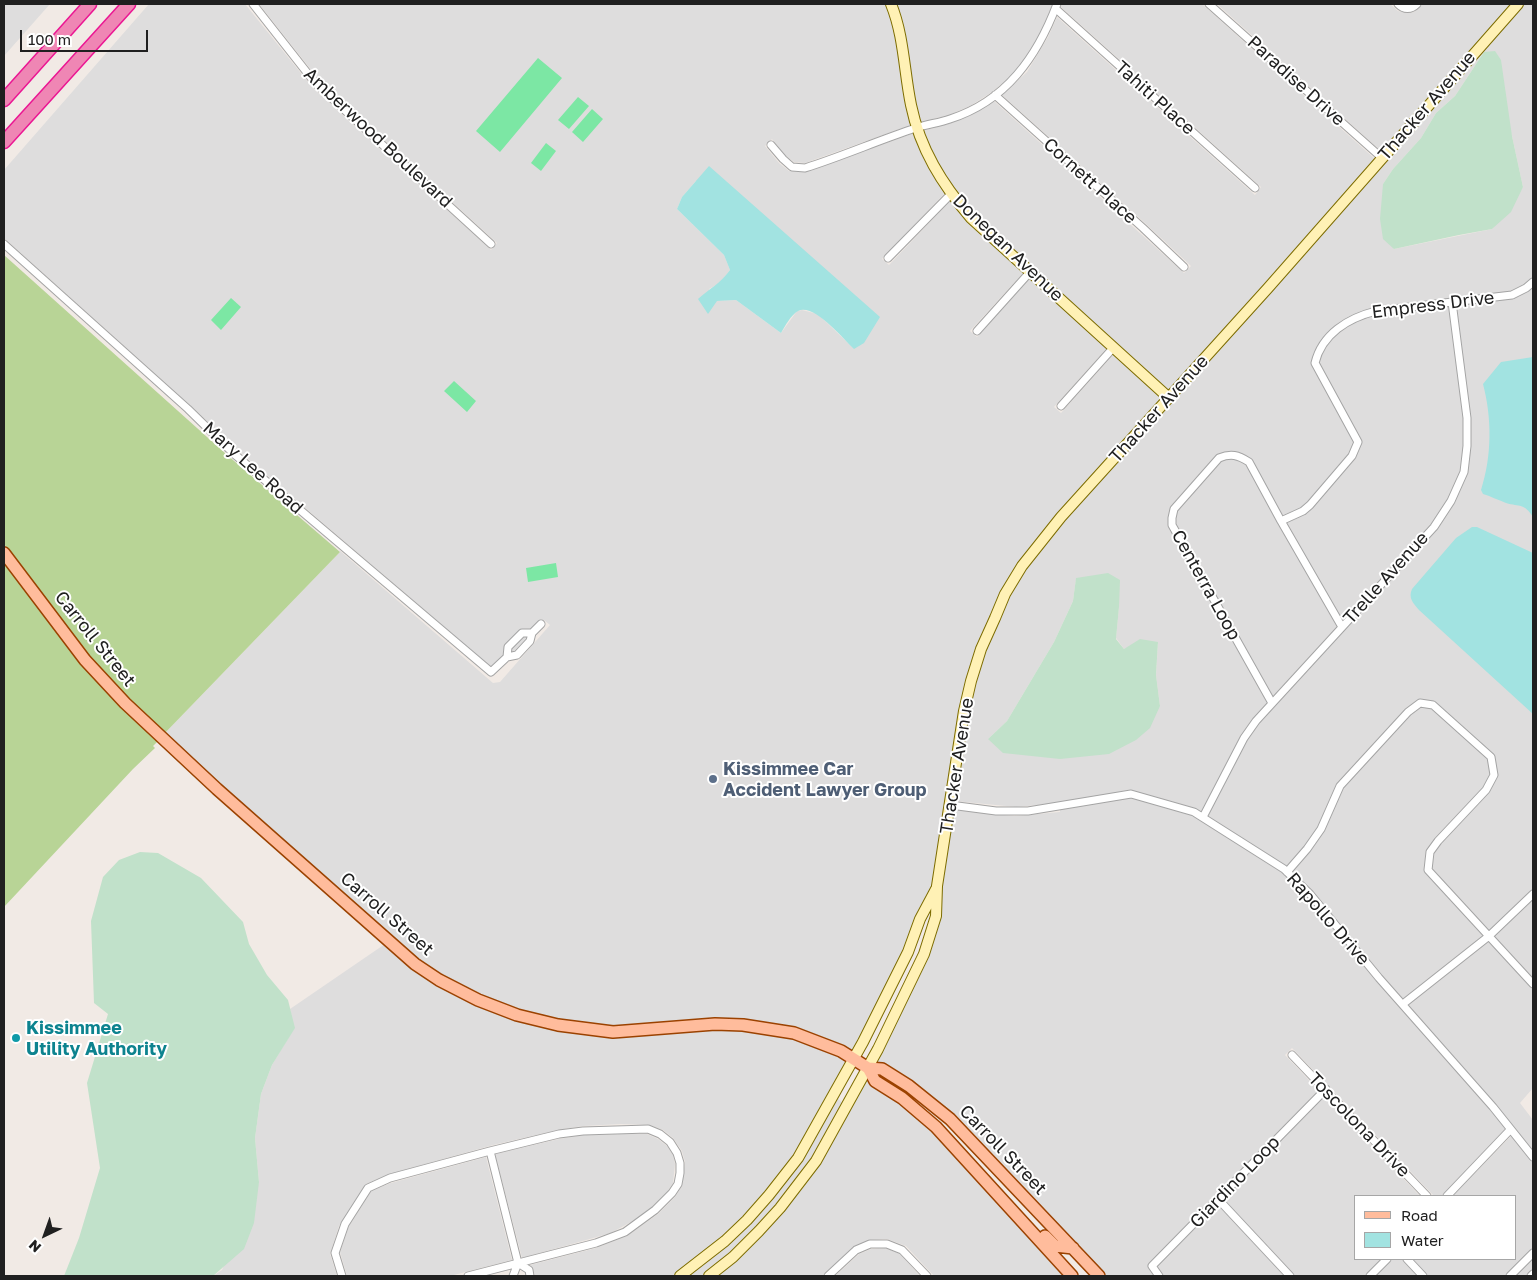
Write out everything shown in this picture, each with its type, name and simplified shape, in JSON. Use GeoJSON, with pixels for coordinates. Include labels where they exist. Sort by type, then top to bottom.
{"type":"FeatureCollection","features":[{"type":"Feature","properties":{"kind":"highway"},"geometry":{"type":"LineString","coordinates":[[4,100],[90,4]]}},
{"type":"Feature","properties":{"kind":"highway"},"geometry":{"type":"LineString","coordinates":[[4,142],[129,4]]}},
{"type":"Feature","properties":{"kind":"main road","name":"Carroll Street"},"geometry":{"type":"LineString","coordinates":[[4,553],[85,660],[125,703],[217,789],[415,964],[439,980],[478,1000],[517,1015],[558,1025],[613,1032],[715,1024],[758,1027],[794,1033],[842,1051],[868,1068],[882,1069],[909,1086],[950,1119],[1100,1276]]}},
{"type":"Feature","properties":{"kind":"main road","name":"Carroll Street"},"geometry":{"type":"LineString","coordinates":[[868,1068],[875,1080],[920,1112],[1072,1276]]}},
{"type":"Feature","properties":{"kind":"main road"},"geometry":{"type":"LineString","coordinates":[[965,1159],[978,1164],[1055,1246],[1074,1248]]}},
{"type":"Feature","properties":{"kind":"street","name":"Amberwood Boulevard"},"geometry":{"type":"LineString","coordinates":[[253,4],[316,84],[491,244]]}},
{"type":"Feature","properties":{"kind":"street","name":"Donegan Avenue"},"geometry":{"type":"LineString","coordinates":[[891,4],[900,32],[911,106],[922,144],[932,166],[951,194],[972,218],[1169,398]]}},
{"type":"Feature","properties":{"kind":"street","name":"Paradise Drive"},"geometry":{"type":"LineString","coordinates":[[1209,4],[1382,158]]}},
{"type":"Feature","properties":{"kind":"street"},"geometry":{"type":"LineString","coordinates":[[1398,4],[1407,8],[1412,8],[1417,4]]}},
{"type":"Feature","properties":{"kind":"street","name":"Thacker Avenue"},"geometry":{"type":"LineString","coordinates":[[709,1276],[733,1257],[759,1231],[796,1188],[826,1144],[868,1068],[924,954],[936,916],[937,886],[964,711],[971,681],[981,649],[1005,594],[1022,566],[1062,517],[1518,4]]}},
{"type":"Feature","properties":{"kind":"street"},"geometry":{"type":"LineString","coordinates":[[771,146],[792,167],[805,168],[917,127],[950,119],[972,110],[995,95],[1023,70],[1044,36],[1056,6]]}},
{"type":"Feature","properties":{"kind":"street","name":"Tahiti Place"},"geometry":{"type":"LineString","coordinates":[[1056,6],[1255,188]]}},
{"type":"Feature","properties":{"kind":"street","name":"Cornett Place"},"geometry":{"type":"LineString","coordinates":[[995,95],[1184,267]]}},
{"type":"Feature","properties":{"kind":"street"},"geometry":{"type":"LineString","coordinates":[[888,258],[951,194]]}},
{"type":"Feature","properties":{"kind":"street","name":"Mary Lee Road"},"geometry":{"type":"LineString","coordinates":[[4,244],[188,409],[233,453],[491,672],[507,657],[517,655],[530,642],[532,633],[541,624]]}},
{"type":"Feature","properties":{"kind":"street"},"geometry":{"type":"LineString","coordinates":[[977,331],[1030,272]]}},
{"type":"Feature","properties":{"kind":"street","name":"Empress Drive"},"geometry":{"type":"LineString","coordinates":[[1281,521],[1303,511],[1310,505],[1352,456],[1358,442],[1316,363],[1318,350],[1324,342],[1348,320],[1359,315],[1376,311],[1512,295],[1533,282]]}},
{"type":"Feature","properties":{"kind":"street","name":"Trelle Avenue"},"geometry":{"type":"LineString","coordinates":[[1203,817],[1244,738],[1256,721],[1434,526],[1451,501],[1464,472],[1467,446],[1467,418],[1452,302]]}},
{"type":"Feature","properties":{"kind":"street"},"geometry":{"type":"LineString","coordinates":[[1060,406],[1114,347]]}},
{"type":"Feature","properties":{"kind":"street","name":"Centerra Loop"},"geometry":{"type":"LineString","coordinates":[[1272,704],[1172,525],[1174,509],[1219,458],[1229,454],[1240,456],[1249,462],[1342,627]]}},
{"type":"Feature","properties":{"kind":"street","name":"Mary Lee Road"},"geometry":{"type":"LineString","coordinates":[[507,657],[508,647],[522,633],[532,633]]}},
{"type":"Feature","properties":{"kind":"street"},"geometry":{"type":"LineString","coordinates":[[1287,872],[1321,829],[1340,786],[1408,712],[1420,703],[1433,705],[1491,757],[1494,775],[1486,790],[1438,840],[1430,852],[1428,870],[1533,984]]}},
{"type":"Feature","properties":{"kind":"street","name":"Rapollo Drive"},"geometry":{"type":"LineString","coordinates":[[950,805],[1015,812],[1056,808],[1131,794],[1194,812],[1203,817],[1287,872],[1310,894],[1379,978],[1493,1107],[1533,1157]]}},
{"type":"Feature","properties":{"kind":"street","name":"Thacker Avenue"},"geometry":{"type":"LineString","coordinates":[[680,1276],[725,1241],[774,1190],[807,1143],[893,982],[937,886]]}},
{"type":"Feature","properties":{"kind":"street"},"geometry":{"type":"LineString","coordinates":[[1403,1004],[1489,936],[1533,894]]}},
{"type":"Feature","properties":{"kind":"street","name":"Toscolona Drive"},"geometry":{"type":"LineString","coordinates":[[1292,1054],[1426,1195]]}},
{"type":"Feature","properties":{"kind":"street","name":"Giardino Loop"},"geometry":{"type":"LineString","coordinates":[[1159,1276],[1152,1266],[1326,1089]]}},
{"type":"Feature","properties":{"kind":"street"},"geometry":{"type":"LineString","coordinates":[[342,1276],[335,1253],[345,1224],[368,1188],[390,1178],[559,1134],[583,1131],[648,1129],[660,1134],[670,1142],[677,1153],[680,1163],[678,1184],[672,1194],[655,1210],[625,1232],[596,1243],[468,1276]]}},
{"type":"Feature","properties":{"kind":"street"},"geometry":{"type":"LineString","coordinates":[[1448,1195],[1510,1130]]}},
{"type":"Feature","properties":{"kind":"street"},"geometry":{"type":"LineString","coordinates":[[490,1151],[518,1263],[514,1276]]}},
{"type":"Feature","properties":{"kind":"street"},"geometry":{"type":"LineString","coordinates":[[1218,1199],[1290,1276]]}},
{"type":"Feature","properties":{"kind":"street"},"geometry":{"type":"LineString","coordinates":[[828,1276],[856,1250],[870,1244],[887,1244],[902,1250],[927,1276]]}},
{"type":"Feature","properties":{"kind":"street"},"geometry":{"type":"LineString","coordinates":[[1510,1276],[1533,1253]]}},
{"type":"Feature","properties":{"kind":"street"},"geometry":{"type":"LineString","coordinates":[[1370,1276],[1386,1260]]}},
{"type":"Feature","properties":{"kind":"street"},"geometry":{"type":"LineString","coordinates":[[1408,1260],[1423,1276]]}},
{"type":"Feature","properties":{"kind":"street"},"geometry":{"type":"LineString","coordinates":[[518,1263],[529,1270],[530,1276]]}},
{"type":"Feature","properties":{"kind":"shaded area"},"geometry":{"type":"Polygon","coordinates":[[[4,4],[50,4],[4,56],[4,4]]]}},
{"type":"Feature","properties":{"kind":"shaded area"},"geometry":{"type":"Polygon","coordinates":[[[149,4],[245,4],[313,88],[491,250],[497,243],[320,81],[259,4],[886,4],[895,33],[906,107],[911,125],[805,163],[794,162],[786,156],[772,139],[765,146],[779,163],[789,171],[805,172],[914,133],[928,168],[945,193],[882,259],[889,265],[950,201],[968,222],[1024,272],[970,331],[977,337],[1030,278],[1107,348],[1054,407],[1061,413],[1114,354],[1162,399],[1001,593],[977,648],[933,885],[916,918],[904,951],[852,1052],[796,1029],[768,1023],[744,1020],[614,1028],[559,1021],[519,1010],[480,996],[442,976],[418,960],[164,734],[340,552],[339,550],[493,683],[500,682],[550,625],[544,620],[497,672],[234,447],[4,238],[4,170],[149,4]],[[696,181],[682,197],[677,209],[724,255],[730,270],[720,283],[709,289],[717,301],[736,300],[781,333],[797,311],[802,310],[818,314],[854,349],[696,181]]]}},
{"type":"Feature","properties":{"kind":"shaded area"},"geometry":{"type":"Polygon","coordinates":[[[896,4],[1053,4],[1040,34],[1027,56],[1010,77],[992,92],[970,106],[949,115],[921,122],[915,105],[904,30],[896,4]]]}},
{"type":"Feature","properties":{"kind":"shaded area"},"geometry":{"type":"Polygon","coordinates":[[[1062,4],[1202,4],[1375,159],[1169,391],[975,214],[955,190],[926,142],[923,131],[973,114],[994,101],[1184,273],[1191,266],[1002,95],[1027,72],[1048,37],[1057,17],[1255,195],[1261,187],[1061,7],[1062,4]]]}},
{"type":"Feature","properties":{"kind":"shaded area"},"geometry":{"type":"Polygon","coordinates":[[[1217,4],[1390,4],[1398,11],[1407,13],[1414,12],[1423,4],[1512,4],[1382,152],[1217,4]]]}},
{"type":"Feature","properties":{"kind":"shaded area"},"geometry":{"type":"Polygon","coordinates":[[[1524,4],[1533,4],[1533,1088],[1520,1103],[1533,1120],[1533,1276],[1106,1276],[1079,1244],[983,1146],[875,1064],[928,956],[943,883],[954,810],[1015,816],[1060,812],[1060,803],[1016,807],[955,801],[969,711],[985,650],[1010,596],[1026,569],[1065,520],[1271,291],[1524,4]],[[1484,52],[1455,96],[1436,113],[1421,138],[1393,169],[1383,184],[1394,249],[1492,229],[1523,187],[1512,136],[1484,52]],[[1076,579],[1073,601],[1054,642],[1007,721],[988,739],[1160,706],[1156,675],[1158,642],[1124,649],[1116,638],[1119,580],[1076,579]],[[1292,1048],[1285,1055],[1419,1195],[1354,1195],[1354,1260],[1517,1260],[1517,1195],[1433,1195],[1292,1048]],[[1510,1124],[1466,1170],[1472,1176],[1517,1130],[1510,1124]]]}},
{"type":"Feature","properties":{"kind":"shaded area"},"geometry":{"type":"Polygon","coordinates":[[[385,944],[412,967],[556,1030],[742,1030],[792,1038],[839,1055],[847,1061],[794,1155],[780,1175],[722,1238],[672,1276],[535,1276],[530,1265],[596,1248],[627,1236],[658,1214],[675,1197],[682,1186],[685,1162],[682,1151],[673,1138],[663,1130],[650,1125],[621,1124],[583,1126],[558,1130],[493,1145],[390,1174],[366,1184],[339,1226],[330,1254],[337,1276],[213,1276],[222,1270],[259,1182],[255,1138],[261,1094],[272,1065],[294,1028],[290,1009],[385,944]]]}},
{"type":"Feature","properties":{"kind":"shaded area"},"geometry":{"type":"Polygon","coordinates":[[[868,1078],[932,1130],[1065,1276],[934,1276],[906,1246],[887,1239],[871,1240],[855,1246],[822,1276],[716,1276],[784,1211],[800,1191],[820,1163],[868,1078]]]}},
{"type":"Feature","properties":{"kind":"shaded area"},"geometry":{"type":"Polygon","coordinates":[[[837,1098],[844,1104],[812,1159],[777,1205],[740,1245],[720,1262],[702,1276],[688,1276],[728,1244],[773,1198],[802,1160],[837,1098]]]}},
{"type":"Feature","properties":{"kind":"shaded area"},"geometry":{"type":"Polygon","coordinates":[[[647,1134],[667,1146],[673,1155],[675,1164],[673,1183],[668,1191],[638,1218],[611,1233],[522,1258],[495,1154],[583,1135],[647,1134]]]}},
{"type":"Feature","properties":{"kind":"shaded area"},"geometry":{"type":"Polygon","coordinates":[[[486,1157],[512,1260],[450,1276],[347,1276],[340,1252],[349,1226],[371,1191],[391,1183],[486,1157]]]}},
{"type":"Feature","properties":{"kind":"shaded area"},"geometry":{"type":"Polygon","coordinates":[[[886,1248],[900,1254],[920,1276],[835,1276],[859,1254],[871,1249],[886,1248]]]}},
{"type":"Feature","properties":{"kind":"green space"},"geometry":{"type":"Polygon","coordinates":[[[1495,51],[1501,60],[1512,136],[1523,187],[1511,212],[1492,229],[1394,249],[1383,239],[1380,219],[1383,184],[1393,169],[1421,138],[1436,113],[1455,96],[1484,52],[1495,51]]]}},
{"type":"Feature","properties":{"kind":"green space"},"geometry":{"type":"Polygon","coordinates":[[[538,58],[562,78],[500,152],[476,131],[538,58]]]}},
{"type":"Feature","properties":{"kind":"green space"},"geometry":{"type":"Polygon","coordinates":[[[578,97],[589,106],[569,129],[558,120],[578,97]]]}},
{"type":"Feature","properties":{"kind":"green space"},"geometry":{"type":"Polygon","coordinates":[[[592,109],[603,119],[583,142],[572,132],[592,109]]]}},
{"type":"Feature","properties":{"kind":"green space"},"geometry":{"type":"Polygon","coordinates":[[[546,143],[556,151],[541,171],[531,163],[546,143]]]}},
{"type":"Feature","properties":{"kind":"green space"},"geometry":{"type":"Polygon","coordinates":[[[4,255],[226,454],[340,552],[164,734],[128,700],[89,657],[4,544],[4,255]]]}},
{"type":"Feature","properties":{"kind":"green space"},"geometry":{"type":"Polygon","coordinates":[[[231,298],[241,307],[221,330],[211,320],[231,298]]]}},
{"type":"Feature","properties":{"kind":"green space"},"geometry":{"type":"Polygon","coordinates":[[[454,381],[476,401],[467,412],[444,391],[454,381]]]}},
{"type":"Feature","properties":{"kind":"green space"},"geometry":{"type":"Polygon","coordinates":[[[4,561],[121,707],[158,741],[153,746],[155,748],[4,907],[4,561]]]}},
{"type":"Feature","properties":{"kind":"green space"},"geometry":{"type":"Polygon","coordinates":[[[556,563],[558,577],[528,582],[526,568],[556,563]]]}},
{"type":"Feature","properties":{"kind":"green space"},"geometry":{"type":"Polygon","coordinates":[[[1108,573],[1120,580],[1116,639],[1124,649],[1140,639],[1158,642],[1156,675],[1160,706],[1150,728],[1136,740],[1109,754],[1060,759],[1003,753],[988,739],[1007,721],[1054,642],[1073,601],[1076,578],[1108,573]]]}},
{"type":"Feature","properties":{"kind":"green space"},"geometry":{"type":"Polygon","coordinates":[[[140,852],[158,853],[201,878],[243,922],[249,944],[267,975],[288,1000],[295,1028],[272,1065],[261,1094],[255,1138],[259,1182],[254,1223],[244,1249],[213,1276],[64,1276],[79,1238],[100,1168],[87,1083],[108,1014],[94,1003],[91,921],[103,877],[119,860],[140,852]]]}},
{"type":"Feature","properties":{"kind":"water"},"geometry":{"type":"Polygon","coordinates":[[[709,166],[880,317],[864,343],[854,349],[828,323],[812,312],[805,310],[798,311],[793,315],[781,333],[736,300],[717,301],[708,314],[698,299],[718,283],[730,270],[724,255],[677,209],[682,197],[709,166]]]}},
{"type":"Feature","properties":{"kind":"water"},"geometry":{"type":"Polygon","coordinates":[[[1533,357],[1533,517],[1524,507],[1506,503],[1483,494],[1481,490],[1485,477],[1490,437],[1488,410],[1483,384],[1501,362],[1533,357]]]}},
{"type":"Feature","properties":{"kind":"water"},"geometry":{"type":"Polygon","coordinates":[[[1472,527],[1477,527],[1533,553],[1533,714],[1419,610],[1411,598],[1412,589],[1456,538],[1472,527]]]}},
{"type":"Feature","properties":{"kind":"place","name":"Kissimmee Car Accident Lawyer Group"},"geometry":{"type":"Point","coordinates":[713,779]}},
{"type":"Feature","properties":{"kind":"place","name":"Kissimmee Utility Authority"},"geometry":{"type":"Point","coordinates":[16,1038]}}]}
